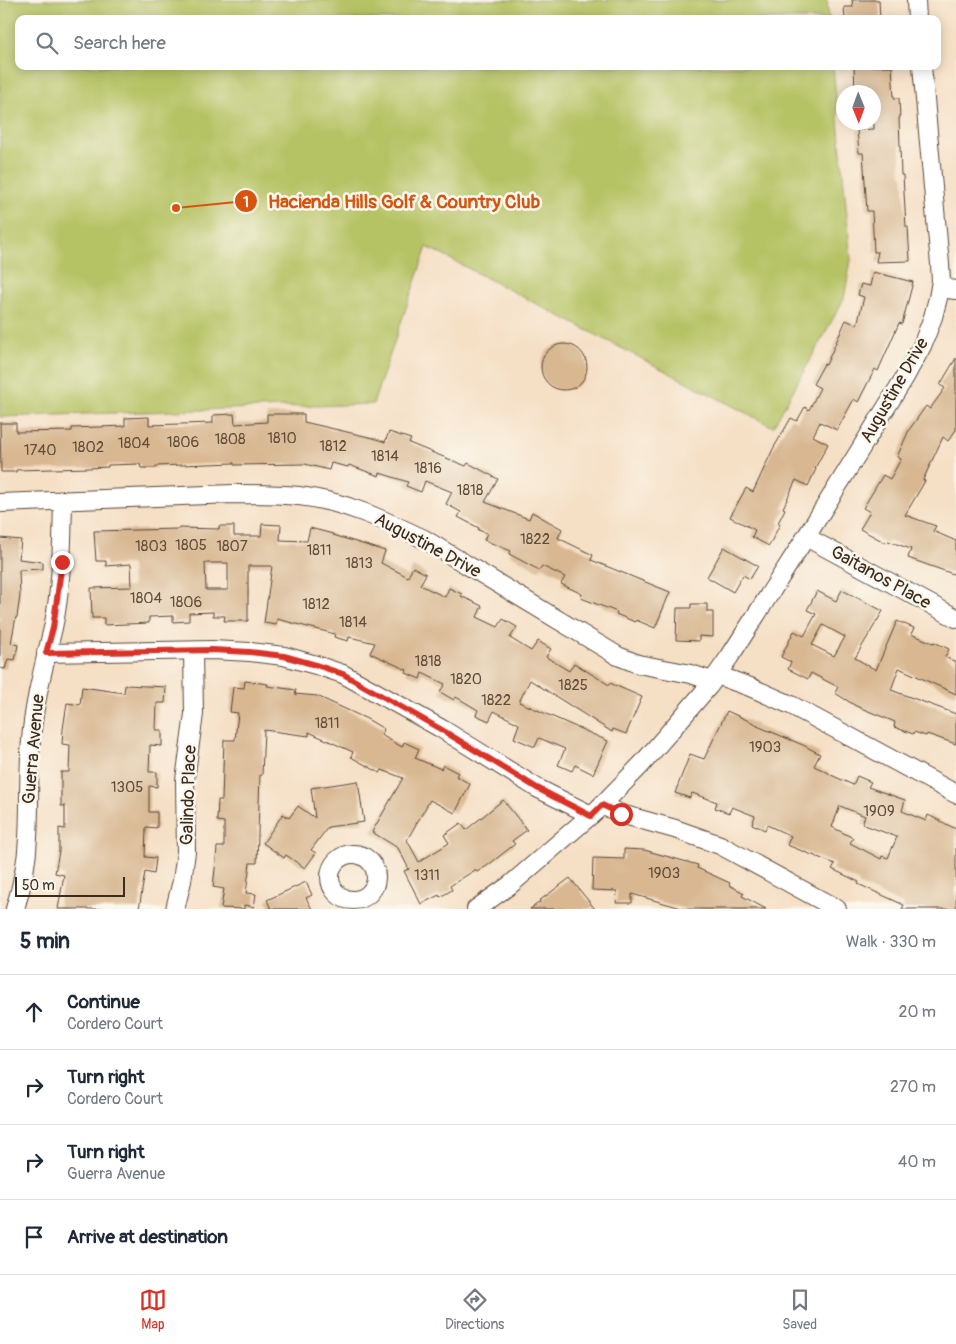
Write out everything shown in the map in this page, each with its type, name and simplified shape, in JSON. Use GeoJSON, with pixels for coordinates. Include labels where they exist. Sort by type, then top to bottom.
{"type":"FeatureCollection","features":[{"type":"Feature","properties":{"kind":"street"},"geometry":{"type":"LineString","coordinates":[[916,0],[918,15]]}},
{"type":"Feature","properties":{"kind":"street","name":"Augustine Drive"},"geometry":{"type":"LineString","coordinates":[[476,909],[510,885],[597,810],[641,765],[715,678],[806,537],[905,377],[922,346],[933,318],[938,298],[948,289],[940,264],[922,70]]}},
{"type":"Feature","properties":{"kind":"street","name":"Augustine Drive"},"geometry":{"type":"LineString","coordinates":[[0,503],[250,494],[300,496],[362,511],[424,539],[618,656],[638,664],[715,678],[750,687],[791,705],[956,794]]}},
{"type":"Feature","properties":{"kind":"street","name":"Guerra Avenue"},"geometry":{"type":"LineString","coordinates":[[16,909],[21,889],[28,838],[31,740],[34,709],[53,628],[62,562],[63,500]]}},
{"type":"Feature","properties":{"kind":"street","name":"Gaitanos Place"},"geometry":{"type":"LineString","coordinates":[[806,537],[956,618]]}},
{"type":"Feature","properties":{"kind":"street","name":"Galindo Place"},"geometry":{"type":"LineString","coordinates":[[174,909],[182,881],[186,852],[185,780],[194,714],[193,651]]}},
{"type":"Feature","properties":{"kind":"street"},"geometry":{"type":"LineString","coordinates":[[46,653],[250,652],[284,656],[316,665],[343,674],[442,730],[537,788],[597,810],[621,814],[675,829],[720,845],[838,909]]}},
{"type":"Feature","properties":{"kind":"green space"},"geometry":{"type":"Polygon","coordinates":[[[0,0],[827,0],[829,15],[15,15],[15,70],[833,70],[836,130],[839,130],[851,260],[844,299],[773,427],[427,247],[373,404],[0,417],[0,0]]]}},
{"type":"Feature","properties":{"kind":"building"},"geometry":{"type":"Polygon","coordinates":[[[852,0],[879,0],[880,15],[845,15],[844,7],[853,7],[852,0]]]}},
{"type":"Feature","properties":{"kind":"building"},"geometry":{"type":"Polygon","coordinates":[[[854,70],[892,70],[894,98],[899,98],[901,175],[903,175],[910,261],[876,262],[878,252],[874,252],[872,211],[867,211],[863,153],[859,153],[857,130],[881,130],[881,85],[855,85],[854,70]]]}},
{"type":"Feature","properties":{"kind":"building"},"geometry":{"type":"Polygon","coordinates":[[[873,272],[913,282],[902,324],[899,323],[878,371],[875,369],[858,402],[854,399],[837,430],[820,422],[813,436],[828,444],[808,486],[796,480],[783,508],[785,509],[778,523],[780,524],[769,546],[752,537],[755,530],[730,517],[746,488],[753,492],[773,449],[791,418],[797,421],[805,407],[809,410],[820,388],[813,384],[824,364],[826,365],[846,320],[857,325],[864,297],[858,295],[861,284],[870,286],[873,272]]]}},
{"type":"Feature","properties":{"kind":"building"},"geometry":{"type":"Polygon","coordinates":[[[560,344],[568,344],[577,348],[583,354],[587,367],[583,380],[577,386],[568,390],[560,390],[551,386],[545,380],[541,371],[541,363],[545,354],[551,348],[560,344]]]}},
{"type":"Feature","properties":{"kind":"building"},"geometry":{"type":"Polygon","coordinates":[[[956,358],[956,430],[948,441],[943,437],[923,480],[925,481],[905,515],[936,526],[933,531],[956,541],[956,575],[908,558],[911,549],[888,541],[886,543],[860,529],[870,512],[863,508],[883,475],[890,479],[901,459],[897,457],[909,430],[926,406],[930,409],[945,388],[940,385],[956,358]]]}},
{"type":"Feature","properties":{"kind":"building"},"geometry":{"type":"Polygon","coordinates":[[[234,414],[235,424],[267,422],[267,414],[304,414],[304,422],[385,442],[389,432],[411,439],[409,443],[466,466],[468,463],[498,479],[485,502],[529,519],[532,512],[562,529],[558,538],[593,555],[591,560],[670,592],[655,628],[636,620],[635,622],[616,614],[617,612],[581,598],[582,594],[561,584],[565,577],[542,566],[539,570],[509,554],[511,551],[484,540],[487,533],[478,530],[479,528],[458,517],[461,512],[446,504],[452,492],[425,481],[421,492],[406,486],[408,482],[380,473],[379,476],[349,465],[348,467],[331,463],[329,470],[305,464],[234,465],[234,463],[156,466],[156,468],[141,468],[140,464],[108,465],[108,467],[1,472],[0,423],[16,423],[16,432],[72,431],[72,428],[125,426],[125,418],[149,417],[149,425],[213,423],[213,415],[234,414]]]}},
{"type":"Feature","properties":{"kind":"building"},"geometry":{"type":"Polygon","coordinates":[[[262,524],[281,525],[280,540],[307,541],[310,528],[385,551],[381,563],[408,577],[413,567],[426,574],[420,585],[445,597],[449,588],[462,594],[461,596],[482,606],[477,617],[498,627],[503,619],[517,627],[510,638],[531,651],[538,641],[551,649],[546,657],[569,671],[574,663],[609,685],[610,683],[642,697],[626,734],[613,729],[612,732],[530,680],[519,702],[608,741],[593,774],[575,765],[572,771],[558,765],[565,749],[539,738],[535,747],[514,738],[519,724],[494,711],[489,721],[476,715],[478,710],[456,697],[454,700],[440,692],[445,684],[422,673],[420,679],[406,673],[407,670],[370,653],[375,643],[349,637],[348,641],[334,637],[335,634],[277,619],[276,625],[264,623],[272,566],[248,566],[248,621],[224,621],[225,616],[213,616],[213,612],[189,613],[189,621],[173,622],[173,616],[149,617],[149,623],[104,625],[104,618],[92,618],[91,588],[132,587],[131,564],[106,566],[106,561],[96,561],[94,531],[179,528],[219,529],[219,526],[234,526],[234,536],[261,536],[262,524]],[[205,563],[206,590],[228,590],[228,563],[205,563]]]}},
{"type":"Feature","properties":{"kind":"building"},"geometry":{"type":"Polygon","coordinates":[[[0,538],[21,540],[19,559],[43,562],[43,569],[19,570],[20,596],[11,643],[18,645],[15,660],[8,659],[5,669],[0,668],[0,538]]]}},
{"type":"Feature","properties":{"kind":"building"},"geometry":{"type":"Polygon","coordinates":[[[724,547],[758,566],[750,579],[743,575],[733,592],[707,577],[724,547]]]}},
{"type":"Feature","properties":{"kind":"building"},"geometry":{"type":"Polygon","coordinates":[[[842,590],[883,611],[855,658],[876,670],[897,621],[914,628],[911,634],[949,649],[945,657],[956,662],[956,694],[899,668],[891,690],[956,714],[956,744],[927,734],[926,736],[914,732],[913,734],[894,727],[895,722],[856,706],[835,693],[838,687],[811,673],[808,679],[788,669],[791,662],[781,657],[794,631],[804,636],[816,614],[807,610],[817,591],[836,601],[842,590]],[[823,625],[812,645],[834,656],[845,637],[823,625]]]}},
{"type":"Feature","properties":{"kind":"building"},"geometry":{"type":"Polygon","coordinates":[[[691,604],[707,604],[707,612],[713,612],[713,637],[699,636],[699,641],[676,640],[677,608],[691,608],[691,604]]]}},
{"type":"Feature","properties":{"kind":"building"},"geometry":{"type":"Polygon","coordinates":[[[245,681],[296,690],[295,694],[317,696],[367,719],[384,729],[381,735],[402,747],[404,742],[419,749],[415,758],[441,769],[443,765],[458,773],[456,776],[470,784],[455,813],[430,800],[407,840],[419,862],[449,843],[444,835],[461,823],[466,830],[503,800],[527,830],[512,841],[515,844],[487,866],[477,872],[475,870],[450,886],[452,890],[440,897],[439,895],[421,904],[404,871],[409,869],[398,848],[372,832],[403,778],[382,770],[380,773],[351,757],[353,752],[309,732],[309,736],[264,730],[262,775],[260,775],[257,863],[250,863],[246,893],[256,894],[254,907],[244,905],[244,909],[221,908],[224,889],[213,887],[217,847],[224,847],[224,822],[217,821],[218,800],[222,800],[224,740],[235,740],[238,713],[230,712],[233,687],[244,688],[245,681]]]}},
{"type":"Feature","properties":{"kind":"building"},"geometry":{"type":"Polygon","coordinates":[[[125,685],[166,687],[165,703],[157,703],[156,730],[162,730],[162,746],[150,745],[149,772],[157,772],[157,787],[149,786],[149,812],[157,812],[157,828],[146,827],[145,857],[156,858],[154,874],[145,872],[139,909],[58,909],[64,875],[55,873],[59,851],[59,828],[65,829],[65,806],[61,806],[61,772],[69,772],[70,745],[62,744],[67,703],[80,705],[82,687],[124,693],[125,685]]]}},
{"type":"Feature","properties":{"kind":"building"},"geometry":{"type":"Polygon","coordinates":[[[727,711],[820,754],[814,766],[829,774],[853,785],[857,776],[871,782],[868,787],[905,800],[902,811],[926,821],[928,815],[956,829],[956,909],[902,909],[904,905],[858,884],[859,882],[832,869],[835,864],[787,845],[791,836],[767,825],[765,830],[752,824],[755,816],[732,807],[729,813],[715,808],[717,802],[692,793],[690,798],[675,793],[690,754],[704,759],[727,711]],[[840,806],[832,827],[853,838],[850,843],[881,859],[882,856],[888,858],[897,837],[862,824],[865,816],[840,806]]]}},
{"type":"Feature","properties":{"kind":"building"},"geometry":{"type":"Polygon","coordinates":[[[358,781],[364,822],[328,827],[311,850],[316,853],[305,868],[286,855],[284,858],[263,843],[283,814],[289,818],[298,806],[315,818],[311,788],[358,781]]]}},
{"type":"Feature","properties":{"kind":"building"},"geometry":{"type":"Polygon","coordinates":[[[624,849],[644,850],[698,865],[697,868],[730,883],[729,885],[744,893],[742,896],[766,909],[685,909],[632,894],[632,903],[616,903],[617,891],[592,890],[593,858],[624,859],[624,849]]]}},
{"type":"Feature","properties":{"kind":"building"},"geometry":{"type":"Polygon","coordinates":[[[570,878],[595,909],[530,909],[539,901],[570,878]]]}},
{"type":"Feature","properties":{"kind":"building"},"geometry":{"type":"Polygon","coordinates":[[[306,882],[312,895],[306,898],[312,909],[271,909],[267,900],[306,882]]]}},
{"type":"Feature","properties":{"kind":"place","name":"Hacienda Hills Golf & Country Club"},"geometry":{"type":"Point","coordinates":[176,208]}},
{"type":"Feature","properties":{"kind":"route"},"geometry":{"type":"LineString","coordinates":[[62,562],[53,628],[46,653],[212,650],[284,656],[343,674],[442,730],[498,766],[591,816],[602,805],[621,814]]}}]}
